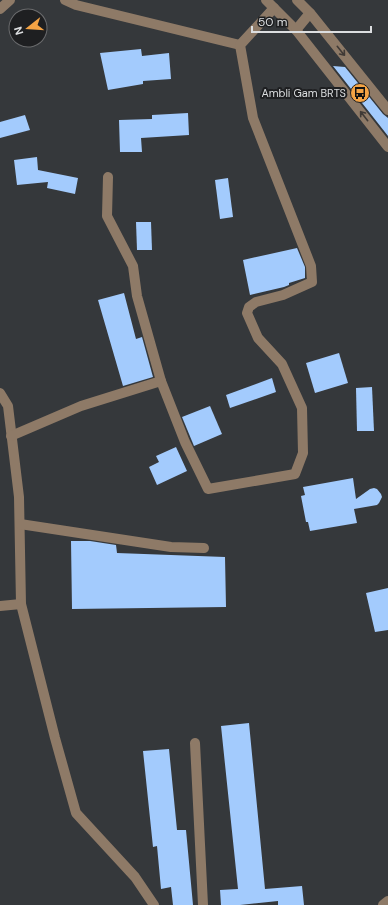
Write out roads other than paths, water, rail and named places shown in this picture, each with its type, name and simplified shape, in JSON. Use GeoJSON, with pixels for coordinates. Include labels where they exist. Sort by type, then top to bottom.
{"type":"FeatureCollection","features":[{"type":"Feature","properties":{"kind":"street"},"geometry":{"type":"LineString","coordinates":[[0,9],[10,0]]}},
{"type":"Feature","properties":{"kind":"street"},"geometry":{"type":"LineString","coordinates":[[65,0],[76,5],[240,45]]}},
{"type":"Feature","properties":{"kind":"street"},"geometry":{"type":"LineString","coordinates":[[266,0],[296,30],[388,147]]}},
{"type":"Feature","properties":{"kind":"street"},"geometry":{"type":"LineString","coordinates":[[298,0],[388,110]]}},
{"type":"Feature","properties":{"kind":"street"},"geometry":{"type":"LineString","coordinates":[[240,45],[274,8]]}},
{"type":"Feature","properties":{"kind":"street"},"geometry":{"type":"LineString","coordinates":[[296,30],[310,13]]}},
{"type":"Feature","properties":{"kind":"street"},"geometry":{"type":"LineString","coordinates":[[108,177],[107,216],[133,266],[137,296],[161,381],[185,442],[208,489],[295,474],[303,453],[302,408],[282,364],[258,338],[247,313],[249,307],[256,302],[284,295],[312,282],[311,266],[252,118],[240,45]]}},
{"type":"Feature","properties":{"kind":"street"},"geometry":{"type":"LineString","coordinates":[[11,436],[81,406],[161,381]]}},
{"type":"Feature","properties":{"kind":"street"},"geometry":{"type":"LineString","coordinates":[[0,393],[8,406],[19,497],[21,604],[55,738],[76,813],[135,877],[154,905]]}},
{"type":"Feature","properties":{"kind":"street"},"geometry":{"type":"LineString","coordinates":[[20,524],[171,547],[204,548]]}},
{"type":"Feature","properties":{"kind":"street"},"geometry":{"type":"LineString","coordinates":[[0,606],[21,604]]}},
{"type":"Feature","properties":{"kind":"street"},"geometry":{"type":"LineString","coordinates":[[195,743],[203,905]]}},
{"type":"Feature","properties":{"kind":"street"},"geometry":{"type":"LineString","coordinates":[[383,905],[388,901]]}},
{"type":"Feature","properties":{"kind":"place","name":"Ambli Gam BRTS"},"geometry":{"type":"Point","coordinates":[360,93]}}]}
